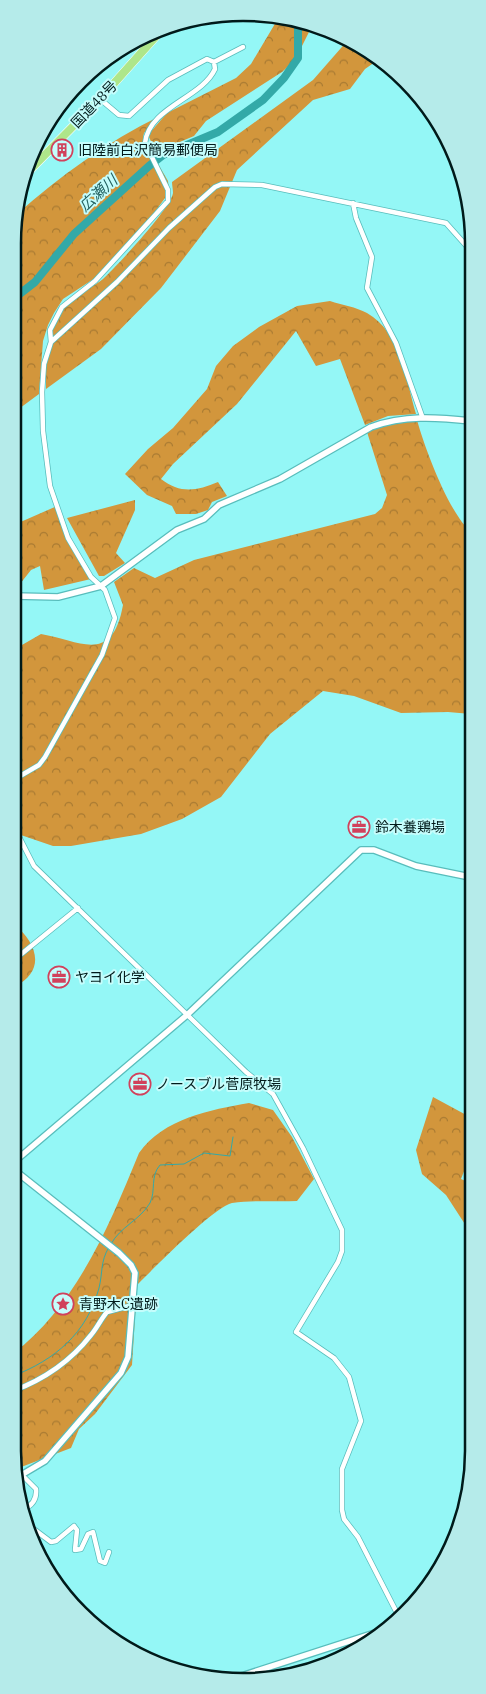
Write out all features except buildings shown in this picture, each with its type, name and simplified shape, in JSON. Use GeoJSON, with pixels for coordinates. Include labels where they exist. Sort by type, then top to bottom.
{"type":"FeatureCollection","features":[{"type":"Feature","properties":{"kind":"highway","name":"国道48号"},"geometry":{"type":"LineString","coordinates":[[36,164],[100,99],[152,41]]}},
{"type":"Feature","properties":{"kind":"street"},"geometry":{"type":"LineString","coordinates":[[100,99],[119,115],[129,116],[168,80],[206,59],[214,62],[243,47]]}},
{"type":"Feature","properties":{"kind":"street"},"geometry":{"type":"LineString","coordinates":[[21,776],[39,765],[102,655],[115,618],[105,590],[91,577],[68,538],[50,486],[43,431],[42,392],[44,364],[50,342],[52,324],[62,307],[95,281],[164,207],[168,199],[168,190],[145,143],[150,130],[166,111],[212,74],[214,62]]}},
{"type":"Feature","properties":{"kind":"street"},"geometry":{"type":"LineString","coordinates":[[50,342],[117,282],[169,228],[217,186],[262,185],[446,222],[465,243]]}},
{"type":"Feature","properties":{"kind":"street"},"geometry":{"type":"LineString","coordinates":[[354,203],[356,218],[372,258],[367,287],[396,343],[422,416]]}},
{"type":"Feature","properties":{"kind":"street"},"geometry":{"type":"LineString","coordinates":[[21,596],[58,597],[101,586],[172,533],[204,519],[219,505],[280,479],[371,427],[384,422],[422,416],[465,420]]}},
{"type":"Feature","properties":{"kind":"street"},"geometry":{"type":"LineString","coordinates":[[21,838],[31,863],[246,1072],[273,1094],[303,1148],[342,1230],[343,1245],[338,1262],[296,1332],[334,1358],[349,1377],[361,1421],[342,1469],[342,1510],[344,1518],[358,1537],[396,1612]]}},
{"type":"Feature","properties":{"kind":"street"},"geometry":{"type":"LineString","coordinates":[[21,1156],[187,1015],[360,850],[374,850],[416,866],[465,876]]}},
{"type":"Feature","properties":{"kind":"street"},"geometry":{"type":"LineString","coordinates":[[21,954],[78,908]]}},
{"type":"Feature","properties":{"kind":"street"},"geometry":{"type":"LineString","coordinates":[[21,1175],[130,1265],[135,1273],[128,1357],[121,1373],[49,1457],[23,1474]]}},
{"type":"Feature","properties":{"kind":"street"},"geometry":{"type":"LineString","coordinates":[[21,1387],[48,1375],[64,1364],[92,1333],[107,1312],[132,1305]]}},
{"type":"Feature","properties":{"kind":"street"},"geometry":{"type":"LineString","coordinates":[[23,1478],[36,1489],[34,1503],[29,1506]]}},
{"type":"Feature","properties":{"kind":"street"},"geometry":{"type":"LineString","coordinates":[[36,1531],[51,1542],[56,1541],[74,1526],[77,1530],[75,1550],[79,1551],[88,1534],[93,1532],[100,1561],[105,1563],[109,1552]]}},
{"type":"Feature","properties":{"kind":"street"},"geometry":{"type":"LineString","coordinates":[[253,1672],[364,1637]]}},
{"type":"Feature","properties":{"kind":"green space"},"geometry":{"type":"Polygon","coordinates":[[[275,24],[309,32],[295,60],[282,72],[206,121],[194,136],[156,152],[148,135],[167,113],[236,78],[251,64],[275,24]]]}},
{"type":"Feature","properties":{"kind":"green space"},"geometry":{"type":"Polygon","coordinates":[[[343,45],[373,64],[365,69],[350,89],[313,100],[237,170],[220,211],[161,288],[101,349],[46,389],[46,363],[51,329],[63,307],[103,279],[142,237],[170,201],[173,193],[172,182],[313,80],[343,45]]]}},
{"type":"Feature","properties":{"kind":"green space"},"geometry":{"type":"Polygon","coordinates":[[[160,116],[144,133],[143,138],[168,181],[169,190],[134,240],[95,278],[63,299],[48,325],[43,341],[39,394],[21,407],[21,243],[24,208],[85,160],[160,116]]]}},
{"type":"Feature","properties":{"kind":"green space"},"geometry":{"type":"Polygon","coordinates":[[[330,301],[367,313],[388,332],[401,358],[416,414],[388,416],[365,425],[340,359],[316,366],[296,331],[237,404],[173,464],[161,479],[168,484],[182,489],[196,489],[218,482],[227,496],[212,502],[208,510],[196,514],[176,514],[172,506],[147,495],[125,474],[148,449],[173,428],[207,389],[216,366],[233,346],[259,327],[297,306],[330,301]]]}},
{"type":"Feature","properties":{"kind":"green space"},"geometry":{"type":"Polygon","coordinates":[[[417,420],[446,496],[465,525],[465,713],[401,713],[354,696],[323,691],[270,734],[221,797],[182,819],[141,834],[71,846],[53,846],[21,835],[21,646],[41,634],[82,644],[93,645],[103,642],[111,636],[118,624],[123,605],[114,582],[134,568],[155,578],[194,560],[375,514],[382,508],[387,495],[367,432],[389,421],[417,420]]]}},
{"type":"Feature","properties":{"kind":"green space"},"geometry":{"type":"Polygon","coordinates":[[[135,500],[135,510],[116,553],[125,563],[104,576],[99,576],[67,518],[135,500]]]}},
{"type":"Feature","properties":{"kind":"green space"},"geometry":{"type":"Polygon","coordinates":[[[57,506],[77,558],[91,579],[44,590],[40,566],[31,570],[21,583],[21,522],[57,506]]]}},
{"type":"Feature","properties":{"kind":"green space"},"geometry":{"type":"Polygon","coordinates":[[[21,931],[33,948],[35,957],[35,965],[31,973],[21,982],[21,931]]]}},
{"type":"Feature","properties":{"kind":"green space"},"geometry":{"type":"Polygon","coordinates":[[[433,1097],[465,1114],[465,1169],[461,1179],[465,1181],[465,1224],[446,1195],[422,1174],[416,1150],[433,1097]]]}},
{"type":"Feature","properties":{"kind":"green space"},"geometry":{"type":"Polygon","coordinates":[[[249,1103],[273,1110],[292,1137],[314,1179],[297,1201],[240,1202],[224,1207],[198,1226],[169,1253],[137,1285],[132,1365],[95,1414],[79,1429],[71,1448],[22,1467],[21,1347],[36,1334],[55,1312],[89,1262],[116,1208],[139,1153],[161,1131],[189,1118],[249,1103]]]}},
{"type":"Feature","properties":{"kind":"waterway","name":"広瀬川"},"geometry":{"type":"LineString","coordinates":[[21,293],[35,282],[74,234],[149,166],[163,155],[218,132],[263,100],[284,78],[298,58],[298,29]]}},
{"type":"Feature","properties":{"kind":"waterway"},"geometry":{"type":"LineString","coordinates":[[111,1244],[119,1233],[141,1214],[150,1203],[155,1174],[160,1165],[184,1164],[204,1153],[230,1156],[233,1137]]}},
{"type":"Feature","properties":{"kind":"waterway"},"geometry":{"type":"LineString","coordinates":[[21,1372],[56,1353],[78,1331],[94,1304],[99,1288],[104,1257],[109,1247]]}},
{"type":"Feature","properties":{"kind":"place","name":"旧陸前白沢簡易郵便局"},"geometry":{"type":"Point","coordinates":[62,150]}},
{"type":"Feature","properties":{"kind":"place","name":"鈴木養鶏場"},"geometry":{"type":"Point","coordinates":[359,827]}},
{"type":"Feature","properties":{"kind":"place","name":"ヤヨイ化学"},"geometry":{"type":"Point","coordinates":[59,977]}},
{"type":"Feature","properties":{"kind":"place","name":"ノースブル菅原牧場"},"geometry":{"type":"Point","coordinates":[140,1084]}},
{"type":"Feature","properties":{"kind":"place","name":"青野木C遺跡"},"geometry":{"type":"Point","coordinates":[63,1304]}}]}
